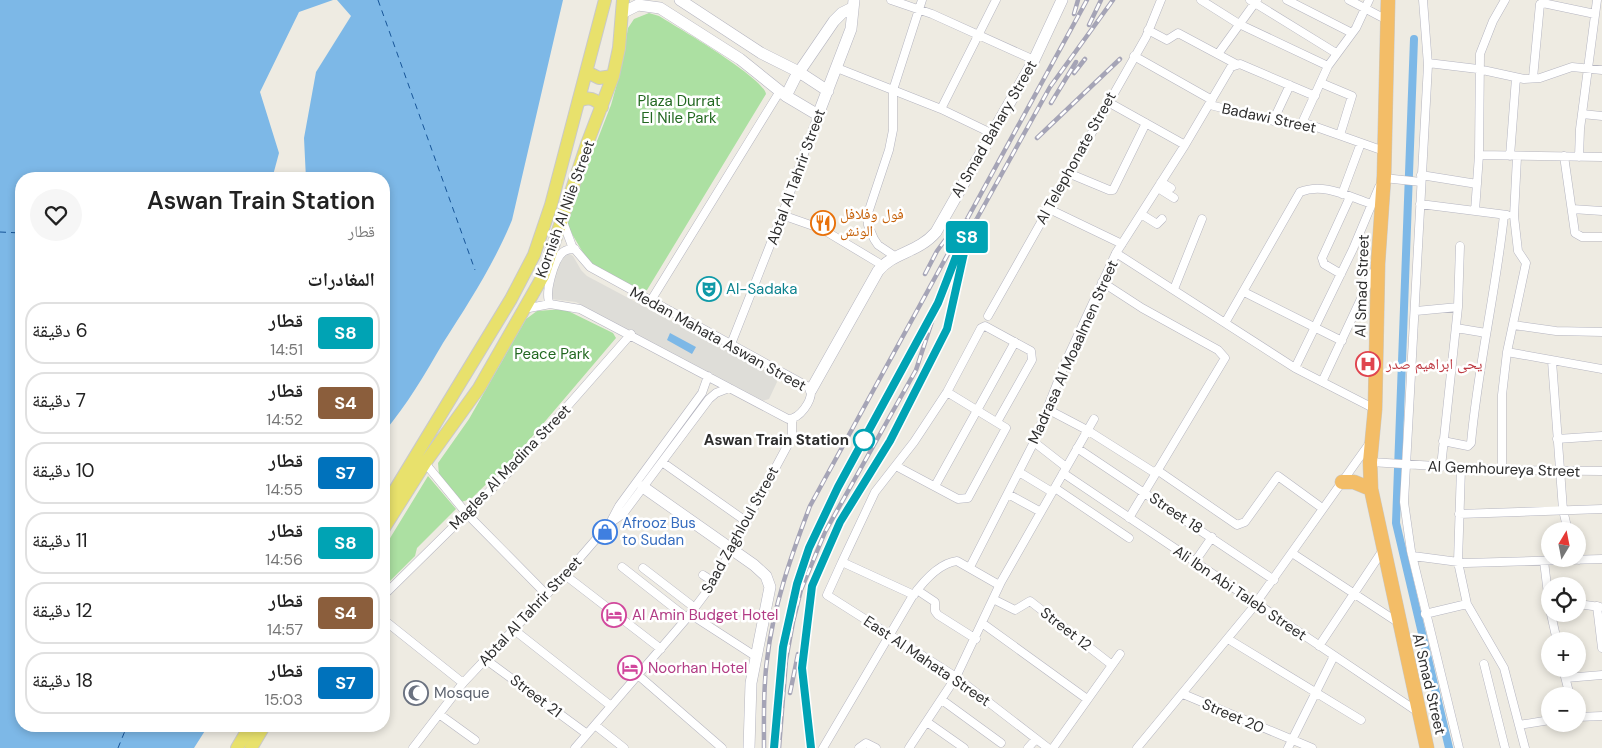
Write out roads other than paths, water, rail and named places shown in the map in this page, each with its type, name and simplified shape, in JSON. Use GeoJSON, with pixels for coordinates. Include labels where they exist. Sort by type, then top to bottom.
{"type":"FeatureCollection","features":[{"type":"Feature","properties":{"kind":"highway","name":"Al Smad Street"},"geometry":{"type":"LineString","coordinates":[[1388,0],[1389,21],[1384,151],[1387,178],[1378,263],[1375,409],[1372,440],[1376,462],[1371,489],[1427,748]]}},
{"type":"Feature","properties":{"kind":"highway"},"geometry":{"type":"LineString","coordinates":[[1342,482],[1354,482],[1371,489]]}},
{"type":"Feature","properties":{"kind":"main road","name":"Kornish Al Nile Street"},"geometry":{"type":"LineString","coordinates":[[390,498],[515,292],[534,255],[548,218],[605,0]]}},
{"type":"Feature","properties":{"kind":"main road","name":"Kornish Al Nile Street"},"geometry":{"type":"LineString","coordinates":[[390,518],[425,463],[472,399],[543,276],[563,222],[582,158],[613,76],[622,6]]}},
{"type":"Feature","properties":{"kind":"main road"},"geometry":{"type":"LineString","coordinates":[[587,72],[599,78],[613,76]]}},
{"type":"Feature","properties":{"kind":"main road"},"geometry":{"type":"LineString","coordinates":[[579,101],[590,99],[602,107]]}},
{"type":"Feature","properties":{"kind":"main road"},"geometry":{"type":"LineString","coordinates":[[468,370],[468,377],[475,380],[486,367],[492,365]]}},
{"type":"Feature","properties":{"kind":"main road"},"geometry":{"type":"LineString","coordinates":[[237,748],[246,732]]}},
{"type":"Feature","properties":{"kind":"main road"},"geometry":{"type":"LineString","coordinates":[[251,748],[260,732]]}},
{"type":"Feature","properties":{"kind":"street"},"geometry":{"type":"LineString","coordinates":[[680,0],[761,54],[799,72],[828,91]]}},
{"type":"Feature","properties":{"kind":"street"},"geometry":{"type":"LineString","coordinates":[[891,0],[919,9],[978,33],[1034,60]]}},
{"type":"Feature","properties":{"kind":"street"},"geometry":{"type":"LineString","coordinates":[[896,257],[878,245],[868,224],[868,219],[871,202],[889,150],[893,130],[893,90],[922,0]]}},
{"type":"Feature","properties":{"kind":"street"},"geometry":{"type":"LineString","coordinates":[[941,109],[996,0]]}},
{"type":"Feature","properties":{"kind":"street","name":"Al Smad Bahary Street"},"geometry":{"type":"LineString","coordinates":[[811,390],[882,266],[896,257],[918,248],[936,232],[1034,60],[1062,0]]}},
{"type":"Feature","properties":{"kind":"street","name":"Al Telephonate Street"},"geometry":{"type":"LineString","coordinates":[[988,316],[1134,56],[1161,0]]}},
{"type":"Feature","properties":{"kind":"street"},"geometry":{"type":"LineString","coordinates":[[1200,0],[1238,24],[1328,66]]}},
{"type":"Feature","properties":{"kind":"street"},"geometry":{"type":"LineString","coordinates":[[1287,0],[1352,33]]}},
{"type":"Feature","properties":{"kind":"street"},"geometry":{"type":"LineString","coordinates":[[1349,0],[1389,21]]}},
{"type":"Feature","properties":{"kind":"street"},"geometry":{"type":"LineString","coordinates":[[1302,123],[1328,66],[1352,33],[1366,9],[1368,0]]}},
{"type":"Feature","properties":{"kind":"street"},"geometry":{"type":"LineString","coordinates":[[1424,0],[1428,63],[1419,179],[1420,204],[1416,311],[1402,465],[1405,518],[1458,748]]}},
{"type":"Feature","properties":{"kind":"street"},"geometry":{"type":"LineString","coordinates":[[1475,210],[1479,155],[1478,69],[1480,54],[1505,0]]}},
{"type":"Feature","properties":{"kind":"street"},"geometry":{"type":"LineString","coordinates":[[1579,157],[1587,67],[1597,0]]}},
{"type":"Feature","properties":{"kind":"street"},"geometry":{"type":"LineString","coordinates":[[1218,54],[1254,1],[1336,53]]}},
{"type":"Feature","properties":{"kind":"street"},"geometry":{"type":"LineString","coordinates":[[1533,78],[1540,4],[1544,3],[1595,14]]}},
{"type":"Feature","properties":{"kind":"street","name":"Abtal Al Tahrir Street"},"geometry":{"type":"LineString","coordinates":[[783,93],[838,17],[853,4]]}},
{"type":"Feature","properties":{"kind":"street","name":"Abtal Al Tahrir Street"},"geometry":{"type":"LineString","coordinates":[[731,344],[837,68],[852,24],[853,4]]}},
{"type":"Feature","properties":{"kind":"street"},"geometry":{"type":"LineString","coordinates":[[622,6],[638,5],[660,8],[740,58],[783,93],[818,115]]}},
{"type":"Feature","properties":{"kind":"street"},"geometry":{"type":"LineString","coordinates":[[1148,30],[1167,40],[1178,33],[1236,64],[1315,96]]}},
{"type":"Feature","properties":{"kind":"street","name":"Badawi Street"},"geometry":{"type":"LineString","coordinates":[[1134,56],[1211,103],[1295,126],[1302,123],[1384,151]]}},
{"type":"Feature","properties":{"kind":"street"},"geometry":{"type":"LineString","coordinates":[[1428,63],[1478,69],[1516,78],[1533,78],[1572,67],[1602,70]]}},
{"type":"Feature","properties":{"kind":"street","name":"Madrasa Al Moaalmen Street"},"geometry":{"type":"LineString","coordinates":[[970,567],[1034,442],[1116,253],[1211,103],[1231,67],[1236,64]]}},
{"type":"Feature","properties":{"kind":"street"},"geometry":{"type":"LineString","coordinates":[[837,68],[941,109],[991,133]]}},
{"type":"Feature","properties":{"kind":"street"},"geometry":{"type":"LineString","coordinates":[[1502,470],[1502,395],[1507,352],[1526,263],[1518,251],[1514,216],[1513,156],[1516,78]]}},
{"type":"Feature","properties":{"kind":"street"},"geometry":{"type":"LineString","coordinates":[[1320,83],[1352,96],[1340,135]]}},
{"type":"Feature","properties":{"kind":"street"},"geometry":{"type":"LineString","coordinates":[[1273,121],[1290,85]]}},
{"type":"Feature","properties":{"kind":"street"},"geometry":{"type":"LineString","coordinates":[[650,302],[783,93]]}},
{"type":"Feature","properties":{"kind":"street"},"geometry":{"type":"LineString","coordinates":[[1108,102],[1185,145]]}},
{"type":"Feature","properties":{"kind":"street"},"geometry":{"type":"LineString","coordinates":[[1582,114],[1602,116]]}},
{"type":"Feature","properties":{"kind":"street"},"geometry":{"type":"LineString","coordinates":[[1068,173],[1108,190],[1113,190],[1146,123]]}},
{"type":"Feature","properties":{"kind":"street"},"geometry":{"type":"LineString","coordinates":[[1342,194],[1361,143]]}},
{"type":"Feature","properties":{"kind":"street"},"geometry":{"type":"LineString","coordinates":[[1479,155],[1602,157]]}},
{"type":"Feature","properties":{"kind":"street"},"geometry":{"type":"LineString","coordinates":[[1564,156],[1573,228],[1577,235],[1602,238]]}},
{"type":"Feature","properties":{"kind":"street"},"geometry":{"type":"LineString","coordinates":[[1295,368],[1341,274],[1372,204],[1387,178],[1477,184]]}},
{"type":"Feature","properties":{"kind":"street"},"geometry":{"type":"LineString","coordinates":[[1160,185],[1171,188]]}},
{"type":"Feature","properties":{"kind":"street"},"geometry":{"type":"LineString","coordinates":[[1160,185],[1174,198]]}},
{"type":"Feature","properties":{"kind":"street"},"geometry":{"type":"LineString","coordinates":[[1225,323],[1300,192],[1314,187],[1372,204]]}},
{"type":"Feature","properties":{"kind":"street"},"geometry":{"type":"LineString","coordinates":[[1341,274],[1324,264],[1322,258],[1350,197]]}},
{"type":"Feature","properties":{"kind":"street"},"geometry":{"type":"LineString","coordinates":[[1420,204],[1514,216]]}},
{"type":"Feature","properties":{"kind":"street"},"geometry":{"type":"LineString","coordinates":[[1047,208],[1122,244]]}},
{"type":"Feature","properties":{"kind":"street"},"geometry":{"type":"LineString","coordinates":[[1572,209],[1602,211]]}},
{"type":"Feature","properties":{"kind":"street"},"geometry":{"type":"LineString","coordinates":[[1141,214],[1157,224],[1162,219]]}},
{"type":"Feature","properties":{"kind":"street"},"geometry":{"type":"LineString","coordinates":[[1443,441],[1468,446],[1471,443],[1486,333],[1498,273],[1504,214]]}},
{"type":"Feature","properties":{"kind":"street"},"geometry":{"type":"LineString","coordinates":[[782,215],[828,232],[882,266]]}},
{"type":"Feature","properties":{"kind":"street"},"geometry":{"type":"LineString","coordinates":[[1174,289],[1202,219]]}},
{"type":"Feature","properties":{"kind":"street","name":"Medan Mahata Aswan Street"},"geometry":{"type":"LineString","coordinates":[[563,222],[575,249],[590,268],[731,344],[811,390],[811,396],[799,416],[792,420]]}},
{"type":"Feature","properties":{"kind":"street"},"geometry":{"type":"LineString","coordinates":[[1440,467],[1458,307],[1460,246]]}},
{"type":"Feature","properties":{"kind":"street"},"geometry":{"type":"LineString","coordinates":[[550,304],[546,294],[547,288],[560,255],[566,250],[575,249]]}},
{"type":"Feature","properties":{"kind":"street"},"geometry":{"type":"LineString","coordinates":[[1116,253],[1295,368],[1375,409]]}},
{"type":"Feature","properties":{"kind":"street"},"geometry":{"type":"LineString","coordinates":[[1322,382],[1342,341],[1364,288],[1378,263]]}},
{"type":"Feature","properties":{"kind":"street"},"geometry":{"type":"LineString","coordinates":[[1102,282],[1224,355],[1224,360],[1129,518]]}},
{"type":"Feature","properties":{"kind":"street"},"geometry":{"type":"LineString","coordinates":[[1244,292],[1314,329],[1342,341]]}},
{"type":"Feature","properties":{"kind":"street"},"geometry":{"type":"LineString","coordinates":[[524,308],[550,304],[580,309],[631,334],[785,418],[792,420]]}},
{"type":"Feature","properties":{"kind":"street"},"geometry":{"type":"LineString","coordinates":[[1416,311],[1458,307]]}},
{"type":"Feature","properties":{"kind":"street"},"geometry":{"type":"LineString","coordinates":[[1514,325],[1556,330],[1602,332]]}},
{"type":"Feature","properties":{"kind":"street"},"geometry":{"type":"LineString","coordinates":[[976,639],[938,615],[935,611],[935,602],[842,562],[875,492],[896,466],[947,392],[983,326],[1015,342],[1032,354],[1032,360],[997,422]]}},
{"type":"Feature","properties":{"kind":"street"},"geometry":{"type":"LineString","coordinates":[[1456,328],[1486,333]]}},
{"type":"Feature","properties":{"kind":"street","name":"Magles Al Madina Street"},"geometry":{"type":"LineString","coordinates":[[390,589],[551,428],[631,334]]}},
{"type":"Feature","properties":{"kind":"street"},"geometry":{"type":"LineString","coordinates":[[935,486],[976,409],[1015,342]]}},
{"type":"Feature","properties":{"kind":"street"},"geometry":{"type":"LineString","coordinates":[[1507,352],[1602,369]]}},
{"type":"Feature","properties":{"kind":"street"},"geometry":{"type":"LineString","coordinates":[[1552,361],[1562,510],[1565,522]]}},
{"type":"Feature","properties":{"kind":"street","name":"Abtal Al Tahrir Street"},"geometry":{"type":"LineString","coordinates":[[413,748],[463,684],[565,575],[610,523],[619,506],[702,392],[708,376]]}},
{"type":"Feature","properties":{"kind":"street","name":"Abtal Al Tahrir Street"},"geometry":{"type":"LineString","coordinates":[[610,523],[620,517],[710,399],[716,393],[729,388]]}},
{"type":"Feature","properties":{"kind":"street"},"geometry":{"type":"LineString","coordinates":[[896,466],[958,499],[968,498],[1006,429],[1005,426],[947,392]]}},
{"type":"Feature","properties":{"kind":"street"},"geometry":{"type":"LineString","coordinates":[[1047,409],[1087,430],[1156,471],[1237,525],[1245,522],[1278,476],[1322,508]]}},
{"type":"Feature","properties":{"kind":"street"},"geometry":{"type":"LineString","coordinates":[[920,748],[911,746],[956,677],[976,639],[999,585],[1094,419]]}},
{"type":"Feature","properties":{"kind":"street","name":"Saad Zaghloul Street"},"geometry":{"type":"LineString","coordinates":[[575,748],[689,616],[714,582],[792,437],[792,420]]}},
{"type":"Feature","properties":{"kind":"street"},"geometry":{"type":"LineString","coordinates":[[1558,439],[1602,436]]}},
{"type":"Feature","properties":{"kind":"street"},"geometry":{"type":"LineString","coordinates":[[1137,748],[1256,604],[1322,508],[1372,440]]}},
{"type":"Feature","properties":{"kind":"street","name":"Ali Ibn Abi Taleb Street"},"geometry":{"type":"LineString","coordinates":[[1034,442],[1064,470],[1129,518],[1418,712]]}},
{"type":"Feature","properties":{"kind":"street","name":"Street 18"},"geometry":{"type":"LineString","coordinates":[[1077,448],[1274,580]]}},
{"type":"Feature","properties":{"kind":"street"},"geometry":{"type":"LineString","coordinates":[[662,462],[746,522]]}},
{"type":"Feature","properties":{"kind":"street","name":"Al Gemhoureya Street"},"geometry":{"type":"LineString","coordinates":[[1376,462],[1502,470],[1602,471]]}},
{"type":"Feature","properties":{"kind":"street"},"geometry":{"type":"LineString","coordinates":[[425,463],[467,514],[546,594]]}},
{"type":"Feature","properties":{"kind":"street"},"geometry":{"type":"LineString","coordinates":[[1461,468],[1458,562],[1468,604],[1504,668],[1524,748]]}},
{"type":"Feature","properties":{"kind":"street"},"geometry":{"type":"LineString","coordinates":[[1019,472],[1053,490],[1129,538]]}},
{"type":"Feature","properties":{"kind":"street"},"geometry":{"type":"LineString","coordinates":[[643,487],[763,573],[770,587],[755,656],[749,712],[749,748]]}},
{"type":"Feature","properties":{"kind":"street"},"geometry":{"type":"LineString","coordinates":[[1008,494],[1040,512]]}},
{"type":"Feature","properties":{"kind":"street"},"geometry":{"type":"LineString","coordinates":[[1459,514],[1602,509]]}},
{"type":"Feature","properties":{"kind":"street"},"geometry":{"type":"LineString","coordinates":[[1194,563],[1212,537]]}},
{"type":"Feature","properties":{"kind":"street"},"geometry":{"type":"LineString","coordinates":[[1319,646],[1384,550]]}},
{"type":"Feature","properties":{"kind":"street"},"geometry":{"type":"LineString","coordinates":[[1292,553],[1399,623]]}},
{"type":"Feature","properties":{"kind":"street"},"geometry":{"type":"LineString","coordinates":[[1413,556],[1458,562],[1541,561]]}},
{"type":"Feature","properties":{"kind":"street"},"geometry":{"type":"LineString","coordinates":[[1586,560],[1602,559]]}},
{"type":"Feature","properties":{"kind":"street"},"geometry":{"type":"LineString","coordinates":[[824,748],[924,581],[949,563],[957,561],[999,585]]}},
{"type":"Feature","properties":{"kind":"street","name":"East Al Mahata Street"},"geometry":{"type":"LineString","coordinates":[[842,562],[827,595],[956,677],[1048,748]]}},
{"type":"Feature","properties":{"kind":"street"},"geometry":{"type":"LineString","coordinates":[[622,567],[689,616],[755,656]]}},
{"type":"Feature","properties":{"kind":"street"},"geometry":{"type":"LineString","coordinates":[[643,568],[695,608]]}},
{"type":"Feature","properties":{"kind":"street"},"geometry":{"type":"LineString","coordinates":[[565,575],[661,649]]}},
{"type":"Feature","properties":{"kind":"street"},"geometry":{"type":"LineString","coordinates":[[703,575],[714,582]]}},
{"type":"Feature","properties":{"kind":"street","name":"Street 12"},"geometry":{"type":"LineString","coordinates":[[993,599],[1015,610],[1030,601],[1112,665]]}},
{"type":"Feature","properties":{"kind":"street"},"geometry":{"type":"LineString","coordinates":[[1426,614],[1468,604]]}},
{"type":"Feature","properties":{"kind":"street"},"geometry":{"type":"LineString","coordinates":[[1586,605],[1599,607],[1602,646]]}},
{"type":"Feature","properties":{"kind":"street"},"geometry":{"type":"LineString","coordinates":[[982,624],[1087,699]]}},
{"type":"Feature","properties":{"kind":"street"},"geometry":{"type":"LineString","coordinates":[[390,625],[463,684]]}},
{"type":"Feature","properties":{"kind":"street"},"geometry":{"type":"LineString","coordinates":[[513,629],[611,706]]}},
{"type":"Feature","properties":{"kind":"street"},"geometry":{"type":"LineString","coordinates":[[1228,639],[1361,720]]}},
{"type":"Feature","properties":{"kind":"street"},"geometry":{"type":"LineString","coordinates":[[1053,748],[1120,654]]}},
{"type":"Feature","properties":{"kind":"street"},"geometry":{"type":"LineString","coordinates":[[1290,744],[1334,656]]}},
{"type":"Feature","properties":{"kind":"street","name":"Street 21"},"geometry":{"type":"LineString","coordinates":[[485,659],[586,734]]}},
{"type":"Feature","properties":{"kind":"street"},"geometry":{"type":"LineString","coordinates":[[1484,664],[1505,748]]}},
{"type":"Feature","properties":{"kind":"street"},"geometry":{"type":"LineString","coordinates":[[1568,687],[1566,678],[1602,675]]}},
{"type":"Feature","properties":{"kind":"street"},"geometry":{"type":"LineString","coordinates":[[638,676],[722,748]]}},
{"type":"Feature","properties":{"kind":"street","name":"Street 20"},"geometry":{"type":"LineString","coordinates":[[1183,694],[1290,744],[1312,748]]}},
{"type":"Feature","properties":{"kind":"street"},"geometry":{"type":"LineString","coordinates":[[942,700],[1000,743]]}},
{"type":"Feature","properties":{"kind":"street"},"geometry":{"type":"LineString","coordinates":[[439,714],[475,740]]}},
{"type":"Feature","properties":{"kind":"street"},"geometry":{"type":"LineString","coordinates":[[1586,717],[1602,716]]}},
{"type":"Feature","properties":{"kind":"street"},"geometry":{"type":"LineString","coordinates":[[1519,724],[1541,721]]}},
{"type":"Feature","properties":{"kind":"street"},"geometry":{"type":"LineString","coordinates":[[927,722],[964,748]]}},
{"type":"Feature","properties":{"kind":"street"},"geometry":{"type":"LineString","coordinates":[[595,724],[624,748]]}},
{"type":"Feature","properties":{"kind":"street"},"geometry":{"type":"LineString","coordinates":[[1028,748],[1036,739]]}},
{"type":"Feature","properties":{"kind":"street"},"geometry":{"type":"LineString","coordinates":[[859,748],[866,743],[876,748]]}},
{"type":"Feature","properties":{"kind":"water"},"geometry":{"type":"Polygon","coordinates":[[[0,0],[333,0],[299,12],[260,92],[279,153],[274,172],[15,172],[15,732],[204,732],[194,748],[0,748],[0,0]]]}},
{"type":"Feature","properties":{"kind":"water"},"geometry":{"type":"Polygon","coordinates":[[[337,0],[563,0],[512,220],[489,268],[471,299],[415,389],[390,424],[390,172],[306,172],[304,138],[316,72],[351,16],[337,0]]]}},
{"type":"Feature","properties":{"kind":"water"},"geometry":{"type":"Polygon","coordinates":[[[670,333],[696,347],[692,354],[667,340],[670,333]]]}},
{"type":"Feature","properties":{"kind":"waterway"},"geometry":{"type":"LineString","coordinates":[[1414,39],[1396,523],[1449,748]]}},
{"type":"Feature","properties":{"kind":"railway"},"geometry":{"type":"LineString","coordinates":[[1074,14],[1078,0]]}},
{"type":"Feature","properties":{"kind":"railway"},"geometry":{"type":"LineString","coordinates":[[764,748],[765,682],[770,640],[778,601],[810,506],[1087,0]]}},
{"type":"Feature","properties":{"kind":"railway"},"geometry":{"type":"LineString","coordinates":[[1089,25],[1101,0]]}},
{"type":"Feature","properties":{"kind":"railway"},"geometry":{"type":"LineString","coordinates":[[965,240],[1050,87],[1113,0]]}},
{"type":"Feature","properties":{"kind":"railway"},"geometry":{"type":"LineString","coordinates":[[1074,73],[1085,59]]}},
{"type":"Feature","properties":{"kind":"railway"},"geometry":{"type":"LineString","coordinates":[[1037,138],[1120,59]]}},
{"type":"Feature","properties":{"kind":"railway"},"geometry":{"type":"LineString","coordinates":[[1051,103],[1076,62]]}},
{"type":"Feature","properties":{"kind":"railway"},"geometry":{"type":"LineString","coordinates":[[925,274],[937,251],[954,228]]}},
{"type":"Feature","properties":{"kind":"railway"},"geometry":{"type":"LineString","coordinates":[[811,748],[802,668],[812,586],[839,522],[890,441],[947,329],[968,235]]}},
{"type":"Feature","properties":{"kind":"railway"},"geometry":{"type":"LineString","coordinates":[[779,748],[786,660],[801,590],[825,532],[916,370],[938,303],[959,249]]}},
{"type":"Feature","properties":{"kind":"railway"},"geometry":{"type":"LineString","coordinates":[[802,567],[838,487],[929,320]]}},
{"type":"Feature","properties":{"kind":"railway"},"geometry":{"type":"LineString","coordinates":[[790,693],[798,654]]}},
{"type":"Feature","properties":{"kind":"train","name":"S8"},"geometry":{"type":"LineString","coordinates":[[774,748],[775,714],[783,647],[789,614],[809,548],[838,487],[938,303],[959,249],[968,235],[960,278],[947,329],[890,441],[840,522],[812,586],[802,668],[811,748]]}},
{"type":"Feature","properties":{"kind":"place","name":"فول وفلافل الونش"},"geometry":{"type":"Point","coordinates":[823,223]}},
{"type":"Feature","properties":{"kind":"place","name":"Al-Sadaka"},"geometry":{"type":"Point","coordinates":[709,289]}},
{"type":"Feature","properties":{"kind":"place","name":"يحى ابراهيم صدر"},"geometry":{"type":"Point","coordinates":[1368,364]}},
{"type":"Feature","properties":{"kind":"place","name":"Aswan Train Station"},"geometry":{"type":"Point","coordinates":[864,440]}},
{"type":"Feature","properties":{"kind":"place","name":"Afrooz Bus to Sudan"},"geometry":{"type":"Point","coordinates":[605,532]}},
{"type":"Feature","properties":{"kind":"place","name":"Al Amin Budget Hotel"},"geometry":{"type":"Point","coordinates":[614,615]}},
{"type":"Feature","properties":{"kind":"place","name":"Noorhan Hotel"},"geometry":{"type":"Point","coordinates":[630,668]}},
{"type":"Feature","properties":{"kind":"place","name":"Mosque"},"geometry":{"type":"Point","coordinates":[416,693]}},
{"type":"Feature","properties":{"kind":"park label","name":"Plaza Durrat El Nile Park"},"geometry":{"type":"Point","coordinates":[679,110]}},
{"type":"Feature","properties":{"kind":"park label","name":"Peace Park"},"geometry":{"type":"Point","coordinates":[552,354]}}]}
